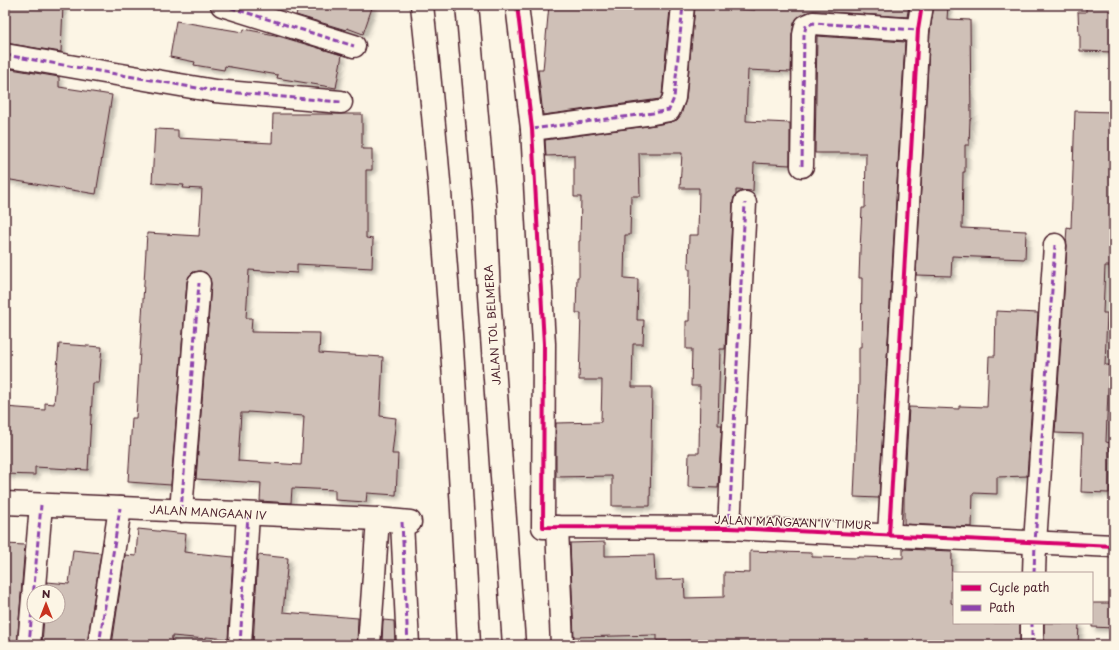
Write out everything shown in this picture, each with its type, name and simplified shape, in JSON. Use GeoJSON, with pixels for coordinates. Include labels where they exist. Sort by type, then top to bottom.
{"type":"FeatureCollection","features":[{"type":"Feature","properties":{"kind":"main road"},"geometry":{"type":"LineString","coordinates":[[222,5],[354,46]]}},
{"type":"Feature","properties":{"kind":"main road"},"geometry":{"type":"LineString","coordinates":[[422,5],[441,201],[463,514],[469,645]]}},
{"type":"Feature","properties":{"kind":"main road","name":"JALAN TOL BELMERA"},"geometry":{"type":"LineString","coordinates":[[466,5],[486,207],[490,303],[514,645]]}},
{"type":"Feature","properties":{"kind":"main road"},"geometry":{"type":"LineString","coordinates":[[517,5],[532,130],[544,344],[550,527],[562,645]]}},
{"type":"Feature","properties":{"kind":"main road"},"geometry":{"type":"LineString","coordinates":[[532,130],[669,110],[674,98],[683,5]]}},
{"type":"Feature","properties":{"kind":"main road"},"geometry":{"type":"LineString","coordinates":[[889,535],[918,30],[922,5]]}},
{"type":"Feature","properties":{"kind":"main road"},"geometry":{"type":"LineString","coordinates":[[802,166],[804,35],[806,26],[813,23],[918,30]]}},
{"type":"Feature","properties":{"kind":"main road"},"geometry":{"type":"LineString","coordinates":[[5,55],[215,91],[341,102]]}},
{"type":"Feature","properties":{"kind":"main road"},"geometry":{"type":"LineString","coordinates":[[729,528],[745,203]]}},
{"type":"Feature","properties":{"kind":"main road"},"geometry":{"type":"LineString","coordinates":[[1034,572],[1055,245]]}},
{"type":"Feature","properties":{"kind":"main road"},"geometry":{"type":"LineString","coordinates":[[181,511],[200,284]]}},
{"type":"Feature","properties":{"kind":"main road","name":"JALAN MANGAAN IV"},"geometry":{"type":"LineString","coordinates":[[5,503],[378,519],[406,522],[408,645]]}},
{"type":"Feature","properties":{"kind":"main road"},"geometry":{"type":"LineString","coordinates":[[29,645],[41,505]]}},
{"type":"Feature","properties":{"kind":"main road"},"geometry":{"type":"LineString","coordinates":[[99,645],[120,508]]}},
{"type":"Feature","properties":{"kind":"main road"},"geometry":{"type":"LineString","coordinates":[[240,645],[248,514]]}},
{"type":"Feature","properties":{"kind":"main road"},"geometry":{"type":"LineString","coordinates":[[369,645],[378,519]]}},
{"type":"Feature","properties":{"kind":"main road","name":"JALAN MANGAAN IV TIMUR"},"geometry":{"type":"LineString","coordinates":[[550,527],[729,528],[1114,546]]}},
{"type":"Feature","properties":{"kind":"main road"},"geometry":{"type":"LineString","coordinates":[[1032,624],[1032,645]]}},
{"type":"Feature","properties":{"kind":"building"},"geometry":{"type":"Polygon","coordinates":[[[5,5],[63,5],[61,52],[5,43],[5,5]]]}},
{"type":"Feature","properties":{"kind":"building"},"geometry":{"type":"Polygon","coordinates":[[[299,5],[373,5],[363,34],[347,28],[346,30],[296,15],[299,5]]]}},
{"type":"Feature","properties":{"kind":"building"},"geometry":{"type":"Polygon","coordinates":[[[549,5],[620,5],[670,9],[662,95],[660,99],[543,115],[538,70],[543,70],[549,5]]]}},
{"type":"Feature","properties":{"kind":"building"},"geometry":{"type":"Polygon","coordinates":[[[755,5],[909,5],[907,17],[814,11],[808,12],[797,18],[794,23],[792,35],[791,72],[748,70],[746,121],[790,123],[790,165],[754,163],[753,191],[736,190],[736,195],[734,197],[725,349],[720,349],[718,425],[722,425],[718,488],[688,487],[689,453],[699,453],[700,386],[691,386],[692,349],[686,349],[686,321],[689,321],[689,235],[698,235],[699,188],[680,188],[682,153],[639,153],[640,196],[631,196],[630,235],[625,235],[624,278],[638,279],[637,320],[644,320],[643,344],[633,344],[632,387],[652,387],[650,506],[612,506],[612,476],[556,477],[556,423],[601,422],[602,380],[579,380],[581,313],[576,313],[577,277],[579,277],[581,197],[574,197],[574,155],[546,156],[545,140],[655,125],[677,120],[681,115],[686,99],[695,7],[755,10],[755,5]]]}},
{"type":"Feature","properties":{"kind":"building"},"geometry":{"type":"Polygon","coordinates":[[[934,5],[948,5],[947,19],[970,20],[971,119],[969,145],[965,145],[962,228],[1026,231],[1025,259],[952,256],[951,276],[916,275],[930,31],[934,5]]]}},
{"type":"Feature","properties":{"kind":"building"},"geometry":{"type":"Polygon","coordinates":[[[1086,5],[1114,5],[1114,52],[1080,51],[1078,12],[1086,12],[1086,5]]]}},
{"type":"Feature","properties":{"kind":"building"},"geometry":{"type":"Polygon","coordinates":[[[176,21],[243,32],[244,29],[275,35],[342,55],[336,88],[277,78],[278,75],[225,66],[224,70],[194,65],[195,62],[170,57],[176,21]]]}},
{"type":"Feature","properties":{"kind":"building"},"geometry":{"type":"Polygon","coordinates":[[[817,36],[905,42],[879,498],[854,497],[859,347],[861,347],[862,278],[859,278],[862,208],[865,208],[866,153],[815,153],[817,36]]]}},
{"type":"Feature","properties":{"kind":"building"},"geometry":{"type":"Polygon","coordinates":[[[5,68],[59,77],[59,87],[112,95],[96,194],[5,179],[5,68]]]}},
{"type":"Feature","properties":{"kind":"building"},"geometry":{"type":"Polygon","coordinates":[[[1075,111],[1114,112],[1113,266],[1105,266],[1103,313],[1107,313],[1105,365],[1109,365],[1106,442],[1110,443],[1109,493],[1081,492],[1083,434],[1055,433],[1067,227],[1071,228],[1075,111]]]}},
{"type":"Feature","properties":{"kind":"building"},"geometry":{"type":"Polygon","coordinates":[[[273,114],[362,114],[362,149],[372,149],[372,170],[366,170],[366,238],[373,239],[372,268],[297,264],[297,273],[249,270],[246,318],[252,318],[251,332],[320,333],[319,353],[383,357],[380,416],[396,418],[392,454],[398,454],[396,495],[367,493],[366,502],[335,500],[335,490],[292,488],[291,503],[260,501],[261,483],[196,479],[211,284],[210,278],[206,273],[200,271],[193,272],[189,276],[187,282],[171,485],[128,482],[132,418],[136,418],[147,233],[199,236],[202,189],[183,188],[184,185],[152,183],[155,129],[178,130],[178,138],[272,143],[273,114]],[[248,412],[241,413],[238,461],[301,465],[304,416],[248,412]]]}},
{"type":"Feature","properties":{"kind":"building"},"geometry":{"type":"Polygon","coordinates":[[[996,311],[1038,313],[1027,476],[997,477],[997,494],[973,493],[972,527],[904,524],[909,407],[959,409],[959,406],[987,407],[989,356],[995,356],[996,311]]]}},
{"type":"Feature","properties":{"kind":"building"},"geometry":{"type":"Polygon","coordinates":[[[59,344],[102,347],[99,383],[93,383],[88,470],[35,467],[35,475],[5,474],[5,407],[45,410],[45,403],[54,404],[59,344]]]}},
{"type":"Feature","properties":{"kind":"building"},"geometry":{"type":"Polygon","coordinates":[[[138,529],[186,534],[184,552],[233,557],[228,639],[172,636],[171,645],[112,645],[125,555],[136,556],[138,529]]]}},
{"type":"Feature","properties":{"kind":"building"},"geometry":{"type":"Polygon","coordinates":[[[605,542],[605,556],[654,555],[655,580],[684,579],[685,598],[724,597],[724,572],[750,573],[750,551],[812,553],[812,557],[903,558],[903,549],[952,551],[951,603],[953,604],[953,624],[1020,624],[1020,645],[700,645],[700,640],[657,641],[657,635],[574,637],[570,543],[605,542]]]}},
{"type":"Feature","properties":{"kind":"building"},"geometry":{"type":"Polygon","coordinates":[[[5,544],[25,545],[17,645],[5,645],[5,544]]]}},
{"type":"Feature","properties":{"kind":"building"},"geometry":{"type":"Polygon","coordinates":[[[73,550],[101,553],[87,645],[42,645],[43,624],[66,624],[66,584],[47,584],[47,582],[69,584],[73,550]]]}},
{"type":"Feature","properties":{"kind":"building"},"geometry":{"type":"Polygon","coordinates":[[[258,555],[288,558],[283,612],[358,618],[357,645],[253,645],[258,555]]]}},
{"type":"Feature","properties":{"kind":"building"},"geometry":{"type":"Polygon","coordinates":[[[1093,603],[1114,603],[1114,628],[1092,627],[1093,603]]]}},
{"type":"Feature","properties":{"kind":"building"},"geometry":{"type":"Polygon","coordinates":[[[383,620],[394,621],[395,645],[382,645],[383,620]]]}},
{"type":"Feature","properties":{"kind":"building"},"geometry":{"type":"Polygon","coordinates":[[[1044,624],[1079,624],[1078,645],[1044,645],[1044,624]]]}},
{"type":"Feature","properties":{"kind":"marked path"},"geometry":{"type":"LineString","coordinates":[[222,5],[354,46]]}},
{"type":"Feature","properties":{"kind":"marked path"},"geometry":{"type":"LineString","coordinates":[[532,129],[669,110],[674,98],[683,5]]}},
{"type":"Feature","properties":{"kind":"marked path"},"geometry":{"type":"LineString","coordinates":[[802,166],[804,35],[806,26],[813,23],[918,30]]}},
{"type":"Feature","properties":{"kind":"marked path"},"geometry":{"type":"LineString","coordinates":[[5,55],[215,91],[341,102]]}},
{"type":"Feature","properties":{"kind":"marked path"},"geometry":{"type":"LineString","coordinates":[[729,528],[745,203]]}},
{"type":"Feature","properties":{"kind":"marked path"},"geometry":{"type":"LineString","coordinates":[[1034,572],[1055,245]]}},
{"type":"Feature","properties":{"kind":"marked path"},"geometry":{"type":"LineString","coordinates":[[181,511],[199,283]]}},
{"type":"Feature","properties":{"kind":"marked path"},"geometry":{"type":"LineString","coordinates":[[29,645],[41,505]]}},
{"type":"Feature","properties":{"kind":"marked path"},"geometry":{"type":"LineString","coordinates":[[99,645],[120,508]]}},
{"type":"Feature","properties":{"kind":"marked path"},"geometry":{"type":"LineString","coordinates":[[240,645],[248,514]]}},
{"type":"Feature","properties":{"kind":"marked path"},"geometry":{"type":"LineString","coordinates":[[402,522],[408,645]]}},
{"type":"Feature","properties":{"kind":"marked path"},"geometry":{"type":"LineString","coordinates":[[1032,624],[1032,645]]}},
{"type":"Feature","properties":{"kind":"cycle path"},"geometry":{"type":"LineString","coordinates":[[517,5],[532,129],[544,344],[543,527],[729,528],[1114,546]]}},
{"type":"Feature","properties":{"kind":"cycle path"},"geometry":{"type":"LineString","coordinates":[[889,535],[918,30],[922,5]]}}]}
